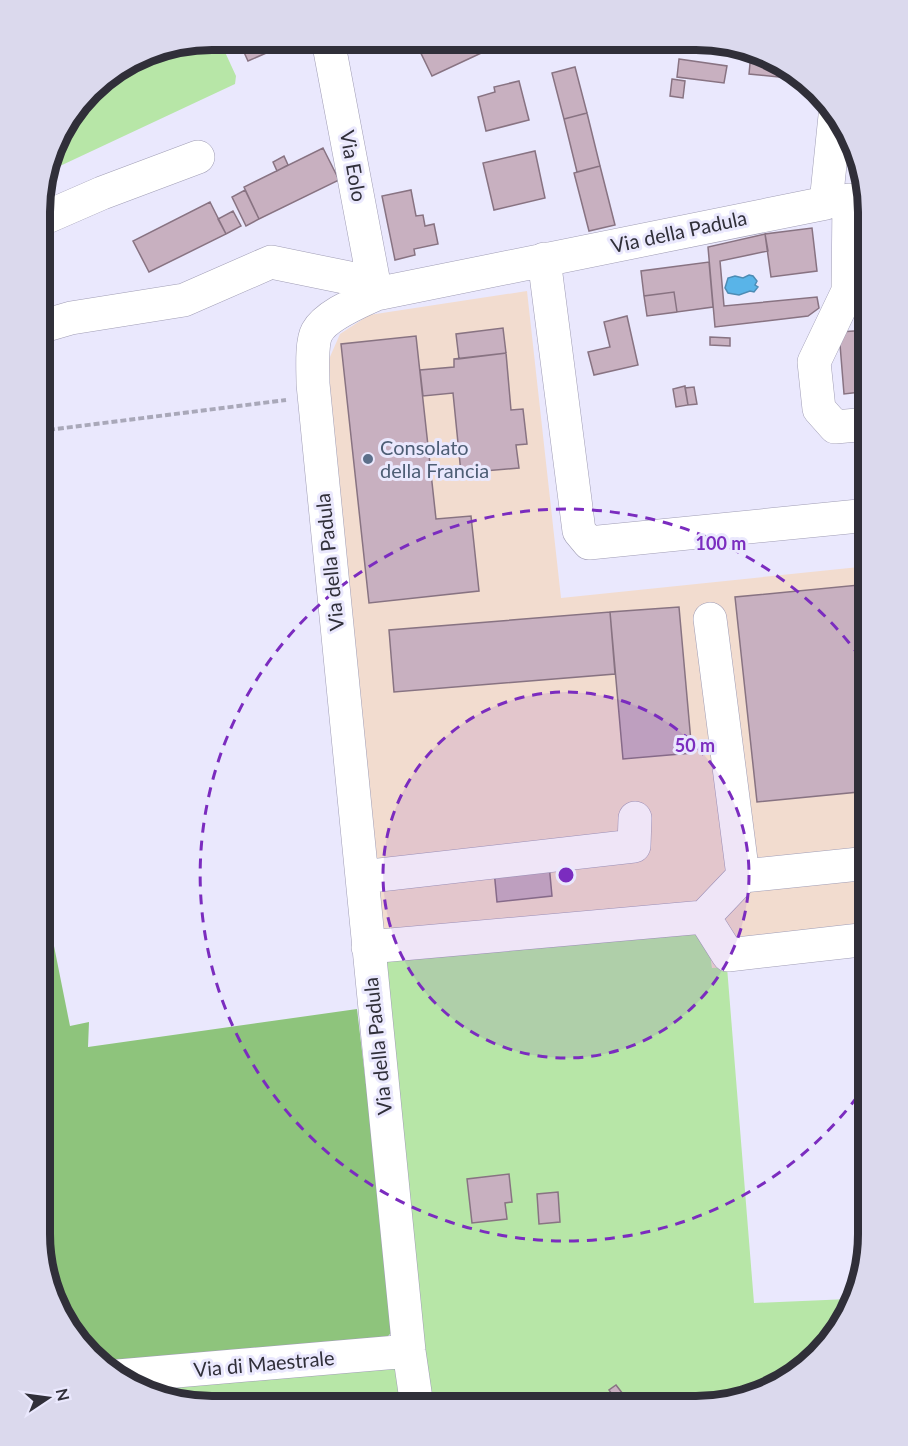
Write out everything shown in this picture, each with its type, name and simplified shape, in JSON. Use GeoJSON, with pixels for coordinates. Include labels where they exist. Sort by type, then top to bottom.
{"type":"FeatureCollection","features":[{"type":"Feature","properties":{"kind":"street","name":"Via Eolo"},"geometry":{"type":"LineString","coordinates":[[330,50],[376,294]]}},
{"type":"Feature","properties":{"kind":"street"},"geometry":{"type":"LineString","coordinates":[[837,130],[847,201],[848,291],[814,362],[819,409],[836,427],[858,425]]}},
{"type":"Feature","properties":{"kind":"street"},"geometry":{"type":"LineString","coordinates":[[50,216],[198,157]]}},
{"type":"Feature","properties":{"kind":"street","name":"Via della Padula"},"geometry":{"type":"LineString","coordinates":[[416,1396],[409,1351],[314,397],[314,339],[317,331],[334,315],[376,294],[847,201]]}},
{"type":"Feature","properties":{"kind":"street"},"geometry":{"type":"LineString","coordinates":[[544,259],[579,531],[589,543],[858,516]]}},
{"type":"Feature","properties":{"kind":"street"},"geometry":{"type":"LineString","coordinates":[[50,324],[70,318],[184,300],[271,262],[359,280],[376,294]]}},
{"type":"Feature","properties":{"kind":"street"},"geometry":{"type":"LineString","coordinates":[[710,619],[743,876]]}},
{"type":"Feature","properties":{"kind":"street"},"geometry":{"type":"LineString","coordinates":[[362,877],[634,846],[635,818]]}},
{"type":"Feature","properties":{"kind":"street"},"geometry":{"type":"LineString","coordinates":[[368,947],[704,917],[743,876],[858,864]]}},
{"type":"Feature","properties":{"kind":"street"},"geometry":{"type":"LineString","coordinates":[[704,917],[728,955],[858,940]]}},
{"type":"Feature","properties":{"kind":"street","name":"Via di Maestrale"},"geometry":{"type":"LineString","coordinates":[[130,1375],[409,1351]]}},
{"type":"Feature","properties":{"kind":"path"},"geometry":{"type":"LineString","coordinates":[[50,430],[314,397]]}},
{"type":"Feature","properties":{"kind":"shaded area"},"geometry":{"type":"Polygon","coordinates":[[[527,291],[561,598],[858,567],[858,953],[712,969],[706,914],[382,946],[326,366],[340,334],[369,315],[527,291]]]}},
{"type":"Feature","properties":{"kind":"green space"},"geometry":{"type":"Polygon","coordinates":[[[224,50],[236,76],[235,84],[56,168],[71,130],[90,105],[113,83],[149,62],[190,51],[224,50]]]}},
{"type":"Feature","properties":{"kind":"green space"},"geometry":{"type":"Polygon","coordinates":[[[705,914],[712,968],[727,967],[754,1303],[845,1299],[831,1325],[818,1341],[795,1363],[778,1375],[749,1388],[707,1396],[211,1396],[190,1395],[163,1389],[426,1363],[382,946],[705,914]]]}},
{"type":"Feature","properties":{"kind":"green space"},"geometry":{"type":"Polygon","coordinates":[[[50,926],[70,1026],[89,1022],[88,1047],[357,1009],[395,1329],[383,1341],[116,1365],[83,1333],[71,1316],[58,1287],[50,1245],[50,926]]]}},
{"type":"Feature","properties":{"kind":"water"},"geometry":{"type":"Polygon","coordinates":[[[749,275],[757,281],[755,285],[758,287],[754,292],[739,295],[728,293],[725,288],[728,278],[735,276],[743,278],[749,275]]]}},
{"type":"Feature","properties":{"kind":"building"},"geometry":{"type":"Polygon","coordinates":[[[243,50],[273,50],[248,61],[243,50]]]}},
{"type":"Feature","properties":{"kind":"building"},"geometry":{"type":"Polygon","coordinates":[[[419,50],[488,50],[432,76],[419,50]]]}},
{"type":"Feature","properties":{"kind":"building"},"geometry":{"type":"Polygon","coordinates":[[[679,59],[727,66],[724,83],[677,77],[679,59]]]}},
{"type":"Feature","properties":{"kind":"building"},"geometry":{"type":"Polygon","coordinates":[[[750,59],[788,78],[749,74],[750,59]]]}},
{"type":"Feature","properties":{"kind":"building"},"geometry":{"type":"Polygon","coordinates":[[[575,67],[587,113],[564,119],[552,73],[575,67]]]}},
{"type":"Feature","properties":{"kind":"building"},"geometry":{"type":"Polygon","coordinates":[[[672,79],[685,81],[683,98],[670,96],[672,79]]]}},
{"type":"Feature","properties":{"kind":"building"},"geometry":{"type":"Polygon","coordinates":[[[519,81],[529,120],[486,131],[478,97],[495,92],[494,87],[519,81]]]}},
{"type":"Feature","properties":{"kind":"building"},"geometry":{"type":"Polygon","coordinates":[[[587,113],[600,166],[577,172],[564,119],[587,113]]]}},
{"type":"Feature","properties":{"kind":"building"},"geometry":{"type":"Polygon","coordinates":[[[323,148],[339,180],[259,219],[244,187],[323,148]]]}},
{"type":"Feature","properties":{"kind":"building"},"geometry":{"type":"Polygon","coordinates":[[[535,151],[545,198],[494,210],[483,163],[535,151]]]}},
{"type":"Feature","properties":{"kind":"building"},"geometry":{"type":"Polygon","coordinates":[[[284,156],[288,165],[277,171],[273,162],[284,156]]]}},
{"type":"Feature","properties":{"kind":"building"},"geometry":{"type":"Polygon","coordinates":[[[600,166],[615,225],[589,231],[574,173],[600,166]]]}},
{"type":"Feature","properties":{"kind":"building"},"geometry":{"type":"Polygon","coordinates":[[[245,190],[259,219],[246,226],[232,197],[245,190]]]}},
{"type":"Feature","properties":{"kind":"building"},"geometry":{"type":"Polygon","coordinates":[[[411,190],[416,216],[423,215],[425,226],[434,224],[438,244],[414,249],[415,255],[395,260],[382,196],[411,190]]]}},
{"type":"Feature","properties":{"kind":"building"},"geometry":{"type":"Polygon","coordinates":[[[210,202],[226,234],[149,272],[133,241],[210,202]]]}},
{"type":"Feature","properties":{"kind":"building"},"geometry":{"type":"Polygon","coordinates":[[[233,211],[241,226],[226,234],[218,219],[233,211]]]}},
{"type":"Feature","properties":{"kind":"building"},"geometry":{"type":"Polygon","coordinates":[[[812,228],[817,271],[771,277],[765,234],[812,228]]]}},
{"type":"Feature","properties":{"kind":"building"},"geometry":{"type":"Polygon","coordinates":[[[765,234],[768,251],[720,261],[724,306],[817,297],[819,308],[808,316],[715,327],[708,247],[765,234]]]}},
{"type":"Feature","properties":{"kind":"building"},"geometry":{"type":"Polygon","coordinates":[[[709,262],[713,307],[677,312],[674,292],[644,296],[641,271],[709,262]]]}},
{"type":"Feature","properties":{"kind":"building"},"geometry":{"type":"Polygon","coordinates":[[[674,292],[677,312],[647,316],[644,296],[674,292]]]}},
{"type":"Feature","properties":{"kind":"building"},"geometry":{"type":"Polygon","coordinates":[[[627,316],[638,365],[594,375],[588,352],[610,347],[604,322],[627,316]]]}},
{"type":"Feature","properties":{"kind":"building"},"geometry":{"type":"Polygon","coordinates":[[[503,328],[506,353],[459,359],[456,334],[503,328]]]}},
{"type":"Feature","properties":{"kind":"building"},"geometry":{"type":"Polygon","coordinates":[[[858,331],[858,392],[844,394],[839,332],[858,331]]]}},
{"type":"Feature","properties":{"kind":"building"},"geometry":{"type":"Polygon","coordinates":[[[416,336],[436,519],[471,516],[479,591],[369,603],[341,344],[416,336]]]}},
{"type":"Feature","properties":{"kind":"building"},"geometry":{"type":"Polygon","coordinates":[[[710,337],[730,338],[730,346],[710,345],[710,337]]]}},
{"type":"Feature","properties":{"kind":"building"},"geometry":{"type":"Polygon","coordinates":[[[506,353],[511,410],[523,409],[527,444],[516,445],[519,468],[461,473],[453,393],[423,396],[420,370],[454,367],[454,359],[506,353]]]}},
{"type":"Feature","properties":{"kind":"building"},"geometry":{"type":"Polygon","coordinates":[[[685,386],[688,405],[676,407],[673,389],[685,386]]]}},
{"type":"Feature","properties":{"kind":"building"},"geometry":{"type":"Polygon","coordinates":[[[694,387],[697,404],[688,405],[685,388],[694,387]]]}},
{"type":"Feature","properties":{"kind":"building"},"geometry":{"type":"Polygon","coordinates":[[[858,585],[858,792],[757,802],[735,597],[858,585]]]}},
{"type":"Feature","properties":{"kind":"building"},"geometry":{"type":"Polygon","coordinates":[[[679,607],[692,753],[623,759],[610,612],[679,607]]]}},
{"type":"Feature","properties":{"kind":"building"},"geometry":{"type":"Polygon","coordinates":[[[610,612],[615,674],[394,692],[389,630],[610,612]]]}},
{"type":"Feature","properties":{"kind":"building"},"geometry":{"type":"Polygon","coordinates":[[[549,864],[552,896],[497,902],[494,870],[549,864]]]}},
{"type":"Feature","properties":{"kind":"building"},"geometry":{"type":"Polygon","coordinates":[[[509,1174],[512,1202],[505,1203],[507,1219],[472,1223],[467,1179],[509,1174]]]}},
{"type":"Feature","properties":{"kind":"building"},"geometry":{"type":"Polygon","coordinates":[[[558,1192],[560,1222],[539,1224],[537,1194],[558,1192]]]}},
{"type":"Feature","properties":{"kind":"building"},"geometry":{"type":"Polygon","coordinates":[[[616,1385],[624,1396],[613,1396],[609,1390],[616,1385]]]}},
{"type":"Feature","properties":{"kind":"place","name":"Consolato della Francia"},"geometry":{"type":"Point","coordinates":[368,459]}}]}
